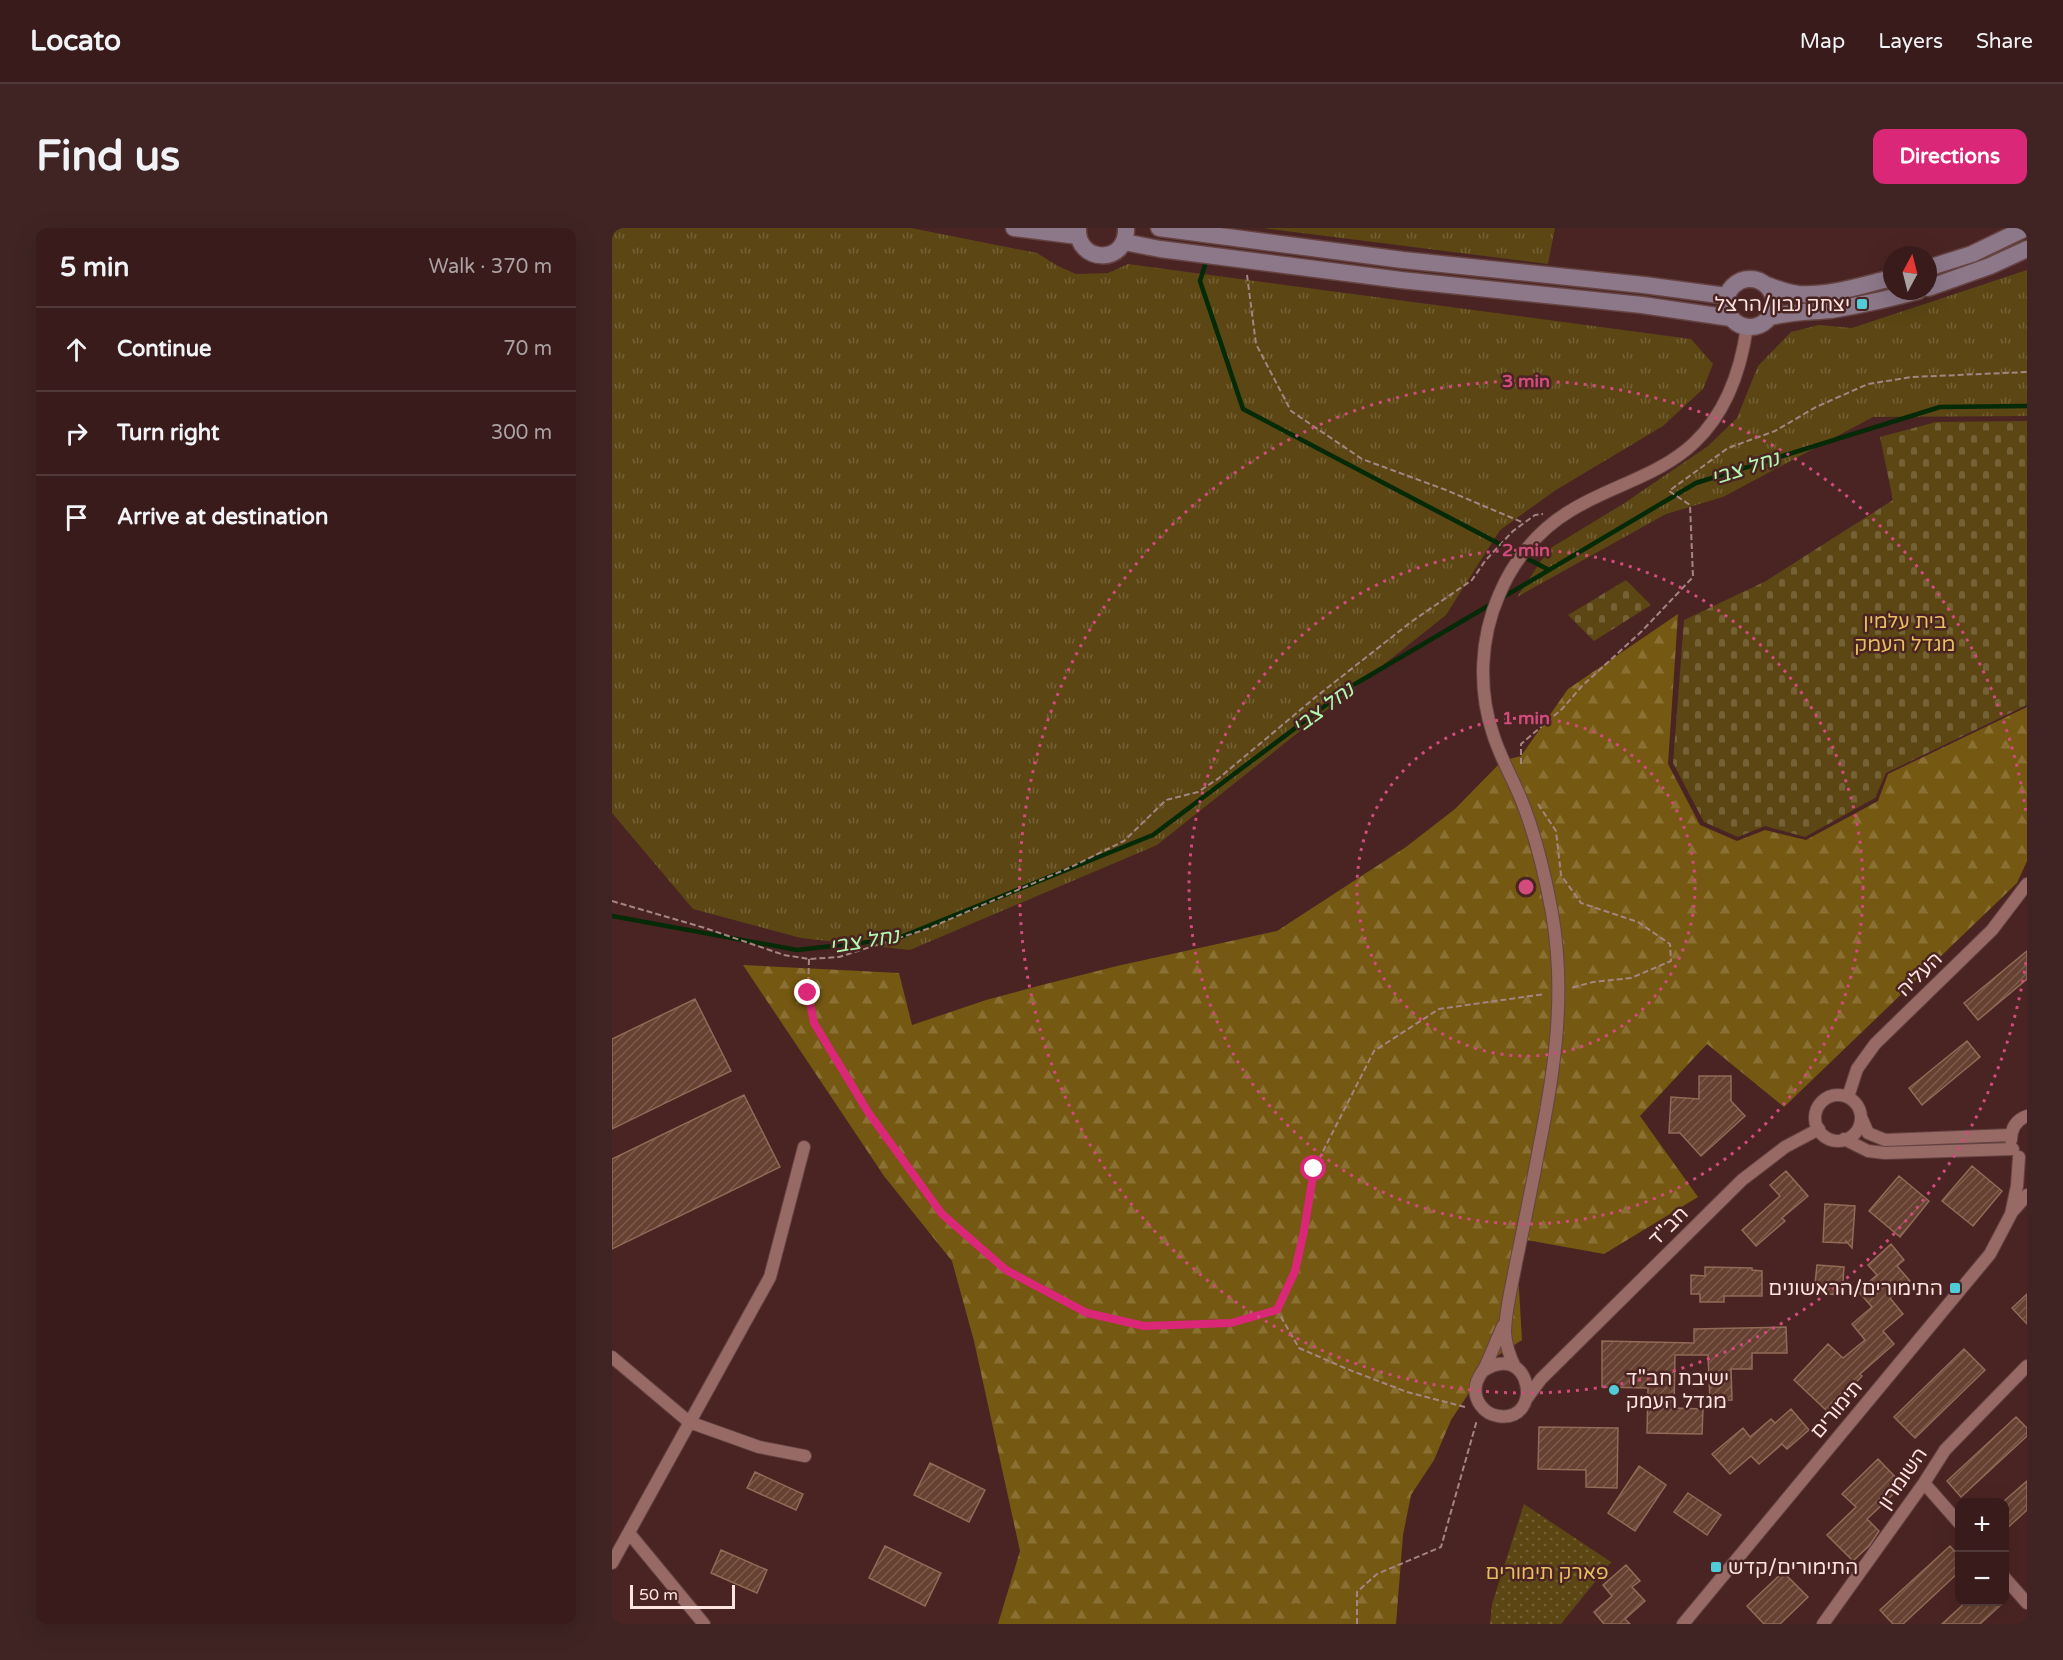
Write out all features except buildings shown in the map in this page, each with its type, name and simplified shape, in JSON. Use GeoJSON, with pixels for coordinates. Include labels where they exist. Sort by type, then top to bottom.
{"type":"FeatureCollection","features":[{"type":"Feature","properties":{"kind":"street"},"geometry":{"type":"LineString","coordinates":[[1014,228],[1078,232],[1086,249],[1099,256],[1114,253],[1125,235],[1160,249],[1461,287],[1642,305],[1731,318]]}},
{"type":"Feature","properties":{"kind":"street"},"geometry":{"type":"LineString","coordinates":[[1159,228],[1403,260],[1727,296]]}},
{"type":"Feature","properties":{"kind":"street"},"geometry":{"type":"LineString","coordinates":[[1937,265],[1972,254],[2026,228]]}},
{"type":"Feature","properties":{"kind":"street"},"geometry":{"type":"LineString","coordinates":[[1937,285],[1990,266],[2027,249]]}},
{"type":"Feature","properties":{"kind":"street"},"geometry":{"type":"LineString","coordinates":[[1883,281],[1820,293],[1798,294],[1783,291],[1757,280],[1745,279],[1735,284],[1727,296],[1726,308],[1731,318],[1747,327],[1759,326],[1770,317],[1786,313],[1828,310],[1883,299]]}},
{"type":"Feature","properties":{"kind":"street"},"geometry":{"type":"LineString","coordinates":[[1767,285],[1774,298],[1775,306],[1770,317]]}},
{"type":"Feature","properties":{"kind":"street"},"geometry":{"type":"LineString","coordinates":[[1507,1316],[1475,1386],[1479,1403],[1491,1414],[1500,1416],[1509,1416],[1523,1406],[1527,1398],[1527,1380],[1511,1359],[1506,1340],[1507,1316],[1546,1114],[1556,1050],[1559,992],[1556,937],[1542,867],[1521,799],[1489,723],[1485,702],[1484,661],[1487,630],[1492,611],[1507,577],[1536,538],[1567,513],[1662,466],[1702,435],[1718,414],[1730,389],[1741,360],[1747,327]]}},
{"type":"Feature","properties":{"kind":"street","name":"העליה"},"geometry":{"type":"LineString","coordinates":[[1848,1097],[1857,1069],[1875,1044],[1992,930],[2027,884]]}},
{"type":"Feature","properties":{"kind":"street"},"geometry":{"type":"LineString","coordinates":[[2020,1156],[1868,1151],[1844,1139],[1827,1137],[1816,1122],[1818,1106],[1824,1099],[1832,1096],[1848,1097],[1857,1105],[1868,1133],[1885,1140],[2011,1135],[2015,1124],[2025,1116],[2027,1104]]}},
{"type":"Feature","properties":{"kind":"street"},"geometry":{"type":"LineString","coordinates":[[1844,1139],[1849,1138],[1858,1129],[1861,1117]]}},
{"type":"Feature","properties":{"kind":"street","name":"חב\"ד"},"geometry":{"type":"LineString","coordinates":[[1527,1398],[1541,1379],[1742,1179],[1785,1147],[1819,1129]]}},
{"type":"Feature","properties":{"kind":"street","name":"תימורים"},"geometry":{"type":"LineString","coordinates":[[2011,1135],[2020,1156],[2011,1214]]}},
{"type":"Feature","properties":{"kind":"street"},"geometry":{"type":"LineString","coordinates":[[612,1563],[770,1277],[804,1147]]}},
{"type":"Feature","properties":{"kind":"street","name":"תימורים"},"geometry":{"type":"LineString","coordinates":[[1683,1624],[1990,1254],[2011,1214],[2027,1195]]}},
{"type":"Feature","properties":{"kind":"street"},"geometry":{"type":"LineString","coordinates":[[612,1357],[689,1422],[759,1447],[805,1456]]}},
{"type":"Feature","properties":{"kind":"street"},"geometry":{"type":"LineString","coordinates":[[1483,1371],[1499,1363],[1532,1371],[1556,1365]]}},
{"type":"Feature","properties":{"kind":"street","name":"השומרון"},"geometry":{"type":"LineString","coordinates":[[1823,1624],[1945,1450],[2026,1369]]}},
{"type":"Feature","properties":{"kind":"street"},"geometry":{"type":"LineString","coordinates":[[1924,1483],[1955,1519]]}},
{"type":"Feature","properties":{"kind":"street"},"geometry":{"type":"LineString","coordinates":[[628,1533],[704,1624]]}},
{"type":"Feature","properties":{"kind":"street"},"geometry":{"type":"LineString","coordinates":[[2009,1583],[2027,1603]]}},
{"type":"Feature","properties":{"kind":"path"},"geometry":{"type":"LineString","coordinates":[[1246,260],[1256,344],[1291,411],[1362,459],[1446,490],[1524,523]]}},
{"type":"Feature","properties":{"kind":"path"},"geometry":{"type":"LineString","coordinates":[[1520,772],[1521,744],[1562,709],[1582,686],[1642,630],[1693,577],[1690,505],[1669,491],[1728,448],[1774,431],[1868,384],[1912,377],[2027,372]]}},
{"type":"Feature","properties":{"kind":"path"},"geometry":{"type":"LineString","coordinates":[[612,901],[705,928],[784,955],[809,959],[839,957],[927,929],[1071,867],[1124,841],[1166,800],[1198,792],[1219,778],[1325,689],[1411,622],[1472,580],[1485,561],[1513,531],[1534,515],[1567,513]]}},
{"type":"Feature","properties":{"kind":"path"},"geometry":{"type":"LineString","coordinates":[[809,959],[808,993],[814,1023],[868,1112],[942,1214],[1006,1270],[1087,1313],[1144,1326],[1231,1323],[1277,1310],[1295,1271],[1314,1169],[1374,1051],[1439,1009],[1559,992],[1593,982],[1631,978],[1671,961],[1670,944],[1638,922],[1581,903],[1561,875],[1556,831],[1538,804]]}},
{"type":"Feature","properties":{"kind":"path"},"geometry":{"type":"LineString","coordinates":[[1277,1310],[1299,1348],[1407,1392],[1468,1408]]}},
{"type":"Feature","properties":{"kind":"path"},"geometry":{"type":"LineString","coordinates":[[1356,1624],[1357,1592],[1377,1574],[1442,1547],[1479,1411]]}},
{"type":"Feature","properties":{"kind":"green space"},"geometry":{"type":"Polygon","coordinates":[[[612,228],[911,228],[1037,253],[1076,274],[1108,273],[1128,264],[1691,339],[1713,364],[1703,389],[1663,426],[1556,490],[1500,530],[1446,615],[1157,845],[910,950],[801,938],[693,909],[612,813],[612,228]]]}},
{"type":"Feature","properties":{"kind":"green space"},"geometry":{"type":"Polygon","coordinates":[[[1263,228],[1555,228],[1548,264],[1263,228]]]}},
{"type":"Feature","properties":{"kind":"green space"},"geometry":{"type":"Polygon","coordinates":[[[2027,270],[2027,416],[1873,417],[1723,497],[1666,514],[1517,597],[1549,549],[1623,504],[1708,446],[1737,418],[1758,366],[1791,332],[1819,325],[1852,328],[2027,270]]]}},
{"type":"Feature","properties":{"kind":"green space","name":"בית עלמין מגדל העמק"},"geometry":{"type":"Polygon","coordinates":[[[2027,421],[2027,705],[1886,773],[1875,798],[1805,837],[1765,826],[1738,837],[1704,822],[1673,763],[1684,620],[1766,581],[1893,500],[1880,437],[1936,422],[2027,421]]]}},
{"type":"Feature","properties":{"kind":"green space"},"geometry":{"type":"Polygon","coordinates":[[[1626,580],[1651,605],[1594,641],[1568,615],[1626,580]]]}},
{"type":"Feature","properties":{"kind":"green space"},"geometry":{"type":"Polygon","coordinates":[[[1678,614],[1668,764],[1700,825],[1737,841],[1765,830],[1806,840],[1878,801],[1888,774],[2027,707],[2027,861],[2017,883],[1784,1107],[1707,1044],[1640,1116],[1698,1197],[1604,1254],[1516,1238],[1522,1340],[1491,1360],[1451,1420],[1434,1460],[1411,1495],[1403,1535],[1396,1624],[998,1624],[1020,1551],[974,1341],[952,1261],[884,1176],[743,965],[899,973],[912,1025],[986,1000],[1038,986],[1277,931],[1406,847],[1455,809],[1502,761],[1521,756],[1568,689],[1678,614]]]}},
{"type":"Feature","properties":{"kind":"green space","name":"פארק תימורים"},"geometry":{"type":"Polygon","coordinates":[[[1524,1504],[1611,1562],[1561,1624],[1490,1624],[1492,1604],[1524,1504]]]}},
{"type":"Feature","properties":{"kind":"waterway"},"geometry":{"type":"LineString","coordinates":[[1207,259],[1200,281],[1243,409],[1549,570]]}},
{"type":"Feature","properties":{"kind":"waterway","name":"נחל צבי"},"geometry":{"type":"LineString","coordinates":[[1500,599],[1696,483],[1940,407],[2027,406]]}},
{"type":"Feature","properties":{"kind":"waterway","name":"נחל צבי"},"geometry":{"type":"LineString","coordinates":[[612,916],[797,950],[896,939],[1153,835],[1350,687],[1493,603]]}},
{"type":"Feature","properties":{"kind":"place","name":"יצחק נבון/הרצל"},"geometry":{"type":"Point","coordinates":[1862,304]}},
{"type":"Feature","properties":{"kind":"place","name":"התימורים/הראשונים"},"geometry":{"type":"Point","coordinates":[1955,1288]}},
{"type":"Feature","properties":{"kind":"place","name":"ישיבת חב\"ד מגדל העמק"},"geometry":{"type":"Point","coordinates":[1614,1390]}},
{"type":"Feature","properties":{"kind":"place","name":"התימורים/קדש"},"geometry":{"type":"Point","coordinates":[1716,1567]}},
{"type":"Feature","properties":{"kind":"route"},"geometry":{"type":"LineString","coordinates":[[808,993],[814,1023],[868,1112],[942,1214],[1006,1270],[1087,1313],[1144,1326],[1231,1323],[1277,1310],[1295,1271],[1314,1169]]}}]}
